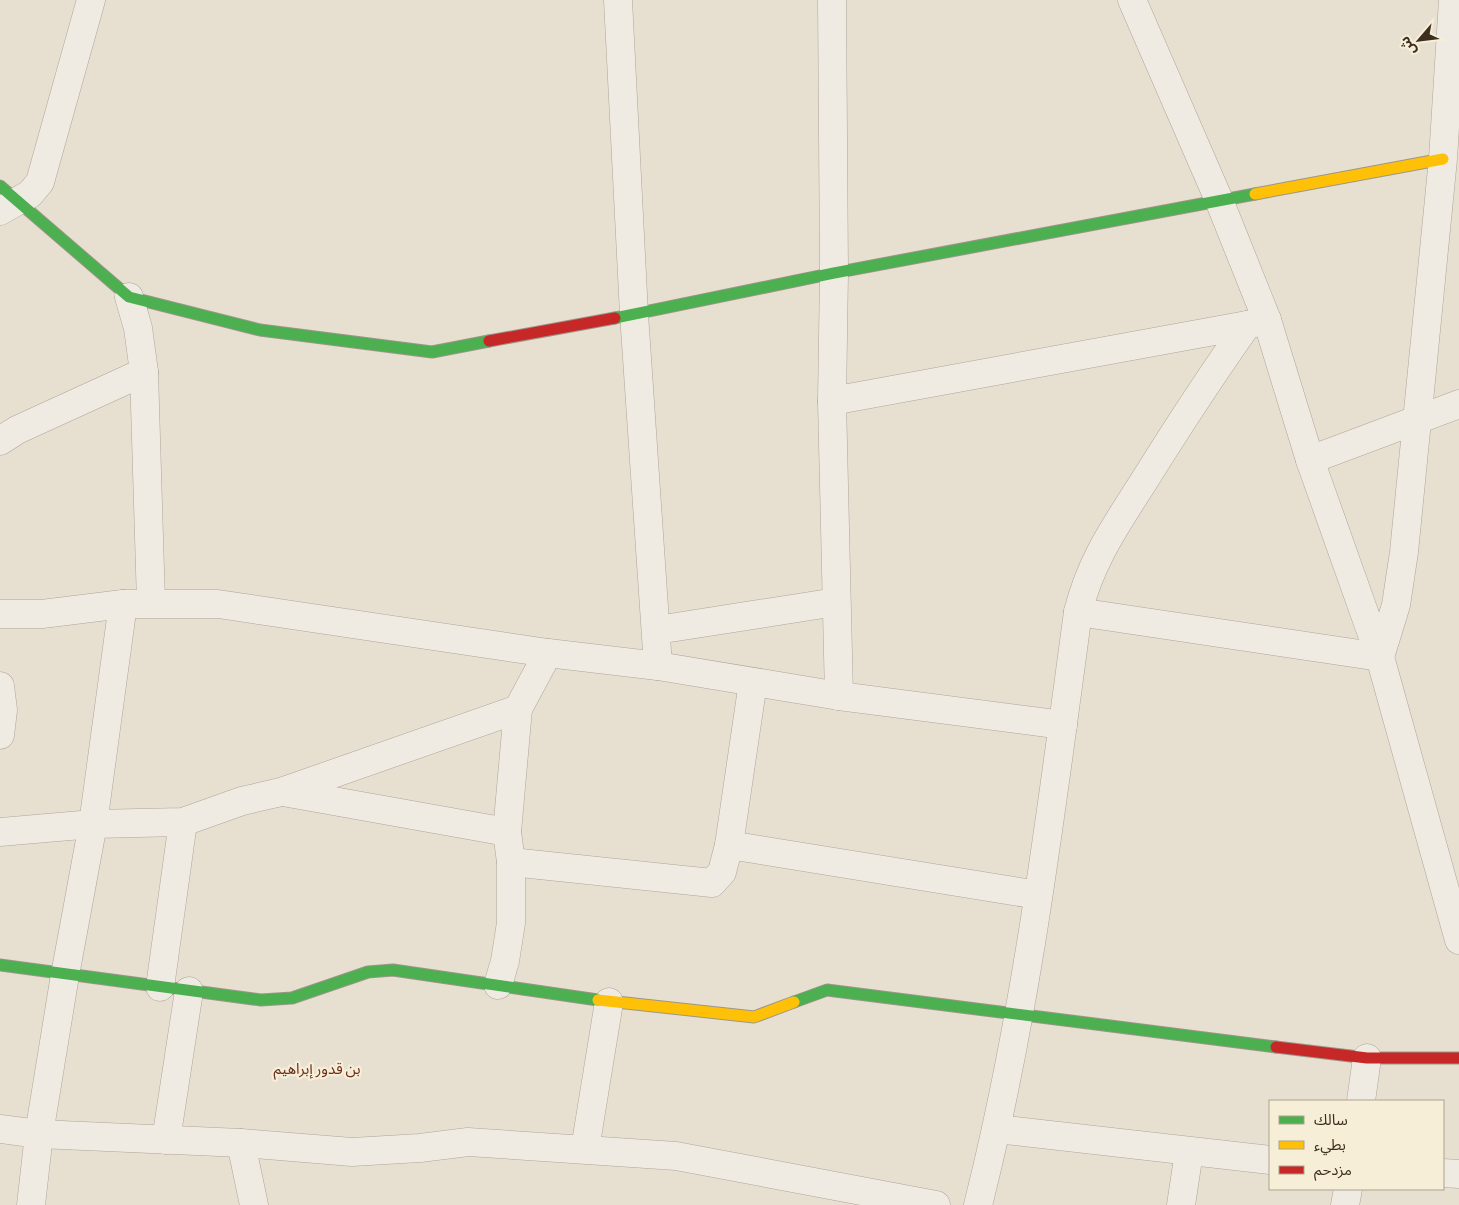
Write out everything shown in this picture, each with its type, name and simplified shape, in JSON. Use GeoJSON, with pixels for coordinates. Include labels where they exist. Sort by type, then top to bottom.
{"type":"FeatureCollection","features":[{"type":"Feature","properties":{"kind":"street"},"geometry":{"type":"LineString","coordinates":[[6,200],[30,194],[40,182],[91,0]]}},
{"type":"Feature","properties":{"kind":"street"},"geometry":{"type":"LineString","coordinates":[[618,0],[634,314],[658,666]]}},
{"type":"Feature","properties":{"kind":"street"},"geometry":{"type":"LineString","coordinates":[[832,0],[834,273],[832,401],[838,696]]}},
{"type":"Feature","properties":{"kind":"street"},"geometry":{"type":"LineString","coordinates":[[1132,0],[1219,200],[1257,323],[1310,460],[1380,657],[1459,940]]}},
{"type":"Feature","properties":{"kind":"street"},"geometry":{"type":"LineString","coordinates":[[1380,657],[1396,605],[1404,552],[1443,160],[1452,0]]}},
{"type":"Feature","properties":{"kind":"street"},"geometry":{"type":"LineString","coordinates":[[6,200],[129,297],[260,330],[432,352],[634,314],[834,273],[1219,200],[1443,160]]}},
{"type":"Feature","properties":{"kind":"street"},"geometry":{"type":"LineString","coordinates":[[129,297],[138,328],[144,372],[151,603]]}},
{"type":"Feature","properties":{"kind":"street"},"geometry":{"type":"LineString","coordinates":[[832,401],[1257,323]]}},
{"type":"Feature","properties":{"kind":"street"},"geometry":{"type":"LineString","coordinates":[[978,1205],[997,1129],[1019,1015],[1063,726],[1078,612],[1085,583],[1100,551],[1198,394],[1257,323]]}},
{"type":"Feature","properties":{"kind":"street"},"geometry":{"type":"LineString","coordinates":[[0,441],[17,430],[144,372]]}},
{"type":"Feature","properties":{"kind":"street"},"geometry":{"type":"LineString","coordinates":[[1310,460],[1418,417],[1459,404]]}},
{"type":"Feature","properties":{"kind":"street"},"geometry":{"type":"LineString","coordinates":[[656,630],[836,602]]}},
{"type":"Feature","properties":{"kind":"street"},"geometry":{"type":"LineString","coordinates":[[0,614],[42,614],[123,604],[218,604],[548,653],[658,666],[838,696],[1063,726]]}},
{"type":"Feature","properties":{"kind":"street"},"geometry":{"type":"LineString","coordinates":[[31,1205],[39,1134],[65,975],[93,824],[123,604]]}},
{"type":"Feature","properties":{"kind":"street"},"geometry":{"type":"LineString","coordinates":[[1078,612],[1380,657]]}},
{"type":"Feature","properties":{"kind":"street"},"geometry":{"type":"LineString","coordinates":[[498,985],[505,961],[511,923],[511,862],[507,832],[518,709],[548,653]]}},
{"type":"Feature","properties":{"kind":"street"},"geometry":{"type":"LineString","coordinates":[[511,862],[712,883],[722,872],[729,845],[753,682]]}},
{"type":"Feature","properties":{"kind":"street"},"geometry":{"type":"LineString","coordinates":[[0,686],[3,710],[0,735]]}},
{"type":"Feature","properties":{"kind":"street"},"geometry":{"type":"LineString","coordinates":[[0,832],[93,824],[183,822],[242,801],[281,792],[518,709]]}},
{"type":"Feature","properties":{"kind":"street"},"geometry":{"type":"LineString","coordinates":[[281,792],[507,832]]}},
{"type":"Feature","properties":{"kind":"street"},"geometry":{"type":"LineString","coordinates":[[160,987],[183,822]]}},
{"type":"Feature","properties":{"kind":"street"},"geometry":{"type":"LineString","coordinates":[[729,845],[1038,895]]}},
{"type":"Feature","properties":{"kind":"street"},"geometry":{"type":"LineString","coordinates":[[0,965],[261,1000],[292,998],[368,972],[393,970],[609,1002],[754,1017],[773,1012],[813,993],[827,990],[1367,1058],[1459,1058]]}},
{"type":"Feature","properties":{"kind":"street"},"geometry":{"type":"LineString","coordinates":[[166,1140],[189,991]]}},
{"type":"Feature","properties":{"kind":"street"},"geometry":{"type":"LineString","coordinates":[[585,1150],[609,1002]]}},
{"type":"Feature","properties":{"kind":"street"},"geometry":{"type":"LineString","coordinates":[[1361,1100],[1367,1058]]}},
{"type":"Feature","properties":{"kind":"street"},"geometry":{"type":"LineString","coordinates":[[0,1129],[39,1134],[241,1143],[352,1152],[420,1148],[468,1142],[676,1156],[936,1205]]}},
{"type":"Feature","properties":{"kind":"street"},"geometry":{"type":"LineString","coordinates":[[997,1129],[1269,1160]]}},
{"type":"Feature","properties":{"kind":"street"},"geometry":{"type":"LineString","coordinates":[[241,1143],[254,1205]]}},
{"type":"Feature","properties":{"kind":"street"},"geometry":{"type":"LineString","coordinates":[[1181,1205],[1189,1152]]}},
{"type":"Feature","properties":{"kind":"street"},"geometry":{"type":"LineString","coordinates":[[1444,1173],[1459,1174]]}},
{"type":"Feature","properties":{"kind":"street"},"geometry":{"type":"LineString","coordinates":[[1345,1205],[1348,1190]]}},
{"type":"Feature","properties":{"kind":"traffic: fast"},"geometry":{"type":"LineString","coordinates":[[0,186],[129,297],[260,330],[432,352],[489,341]]}},
{"type":"Feature","properties":{"kind":"traffic: fast"},"geometry":{"type":"LineString","coordinates":[[615,318],[834,273],[1255,194]]}},
{"type":"Feature","properties":{"kind":"traffic: fast"},"geometry":{"type":"LineString","coordinates":[[0,965],[261,1000],[292,998],[368,972],[393,970],[598,1000]]}},
{"type":"Feature","properties":{"kind":"traffic: fast"},"geometry":{"type":"LineString","coordinates":[[794,1002],[827,990],[1276,1047]]}},
{"type":"Feature","properties":{"kind":"traffic: slow"},"geometry":{"type":"LineString","coordinates":[[1255,194],[1443,159]]}},
{"type":"Feature","properties":{"kind":"traffic: slow"},"geometry":{"type":"LineString","coordinates":[[598,1000],[754,1017],[794,1002]]}},
{"type":"Feature","properties":{"kind":"traffic: jam"},"geometry":{"type":"LineString","coordinates":[[489,341],[615,318]]}},
{"type":"Feature","properties":{"kind":"traffic: jam"},"geometry":{"type":"LineString","coordinates":[[1276,1047],[1367,1058],[1459,1058]]}},
{"type":"Feature","properties":{"kind":"district","name":"بن قدور إبراهيم"},"geometry":{"type":"Point","coordinates":[317,1069]}}]}
